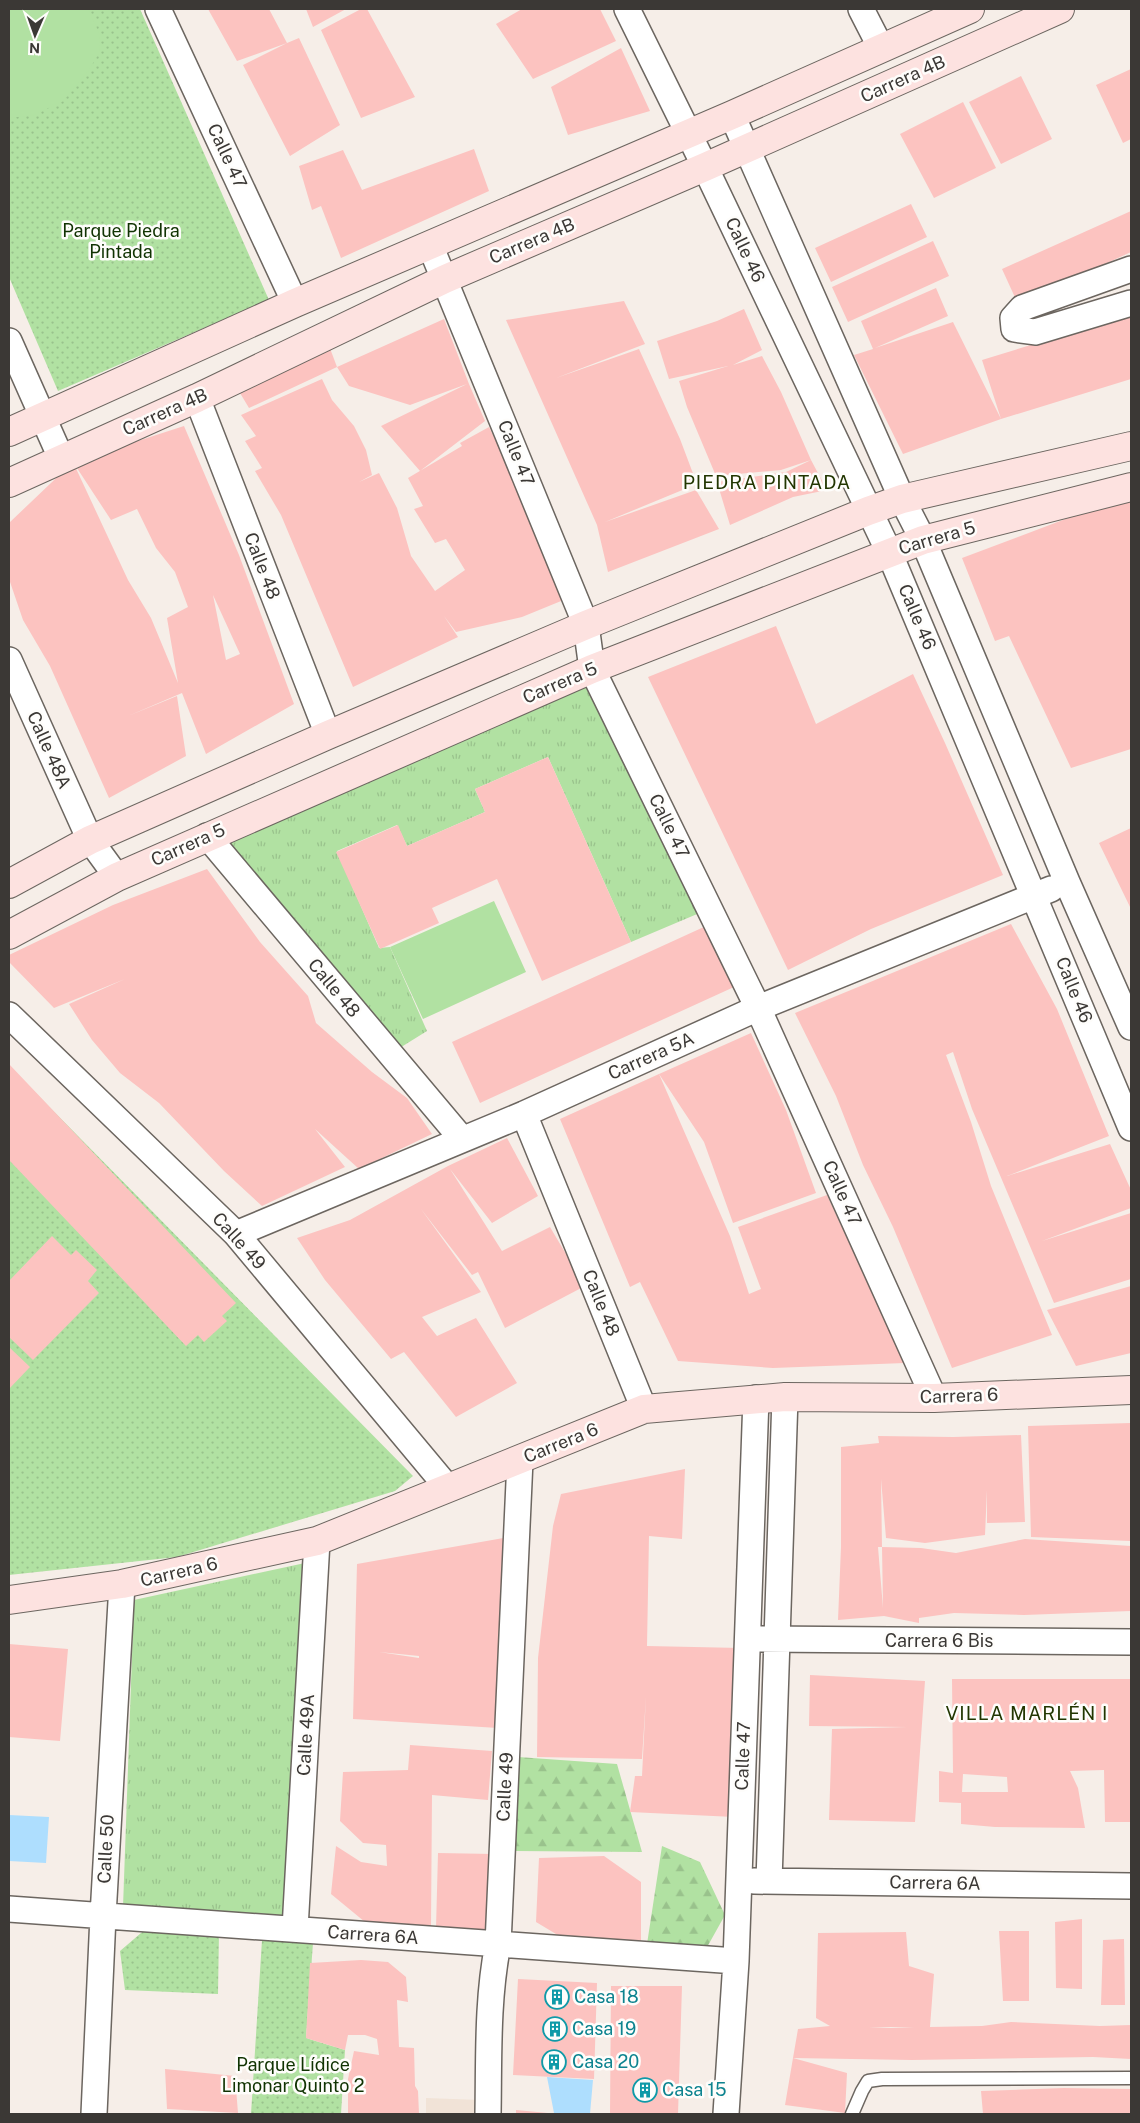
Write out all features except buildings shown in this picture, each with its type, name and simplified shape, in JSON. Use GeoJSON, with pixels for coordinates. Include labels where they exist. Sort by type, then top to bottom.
{"type":"FeatureCollection","features":[{"type":"Feature","properties":{"kind":"street","name":"Calle 47"},"geometry":{"type":"LineString","coordinates":[[158,9],[295,303]]}},
{"type":"Feature","properties":{"kind":"street","name":"Calle 46"},"geometry":{"type":"LineString","coordinates":[[627,9],[705,167],[889,552],[1035,895],[1131,1128]]}},
{"type":"Feature","properties":{"kind":"street"},"geometry":{"type":"LineString","coordinates":[[861,9],[881,48]]}},
{"type":"Feature","properties":{"kind":"street","name":"Carrera 4B"},"geometry":{"type":"LineString","coordinates":[[9,432],[295,303],[732,115],[970,9]]}},
{"type":"Feature","properties":{"kind":"street","name":"Carrera 4B"},"geometry":{"type":"LineString","coordinates":[[9,483],[196,398],[445,279],[705,167],[1060,9]]}},
{"type":"Feature","properties":{"kind":"street","name":"Calle 46"},"geometry":{"type":"LineString","coordinates":[[732,115],[902,499],[923,540],[1067,882],[1131,1027]]}},
{"type":"Feature","properties":{"kind":"street","name":"Calle 47"},"geometry":{"type":"LineString","coordinates":[[430,245],[586,625],[592,669],[758,1008],[934,1398]]}},
{"type":"Feature","properties":{"kind":"street"},"geometry":{"type":"LineString","coordinates":[[1131,269],[1022,308],[1013,318],[1014,329],[1035,332],[1131,303]]}},
{"type":"Feature","properties":{"kind":"street"},"geometry":{"type":"LineString","coordinates":[[9,341],[61,458]]}},
{"type":"Feature","properties":{"kind":"street","name":"Calle 48"},"geometry":{"type":"LineString","coordinates":[[196,398],[328,735]]}},
{"type":"Feature","properties":{"kind":"street"},"geometry":{"type":"LineString","coordinates":[[9,884],[90,840],[328,735],[586,625],[868,511],[902,499],[1131,446]]}},
{"type":"Feature","properties":{"kind":"street","name":"Carrera 5"},"geometry":{"type":"LineString","coordinates":[[9,935],[117,877],[592,669],[923,540],[1131,486]]}},
{"type":"Feature","properties":{"kind":"street","name":"Calle 48A"},"geometry":{"type":"LineString","coordinates":[[9,660],[90,840],[117,877]]}},
{"type":"Feature","properties":{"kind":"street","name":"Calle 48"},"geometry":{"type":"LineString","coordinates":[[207,836],[462,1139]]}},
{"type":"Feature","properties":{"kind":"street","name":"Carrera 5A"},"geometry":{"type":"LineString","coordinates":[[236,1234],[524,1114],[758,1008],[1067,882]]}},
{"type":"Feature","properties":{"kind":"street","name":"Calle 49"},"geometry":{"type":"LineString","coordinates":[[9,1015],[236,1234],[448,1488]]}},
{"type":"Feature","properties":{"kind":"street","name":"Calle 48"},"geometry":{"type":"LineString","coordinates":[[524,1114],[644,1409]]}},
{"type":"Feature","properties":{"kind":"street","name":"Carrera 6"},"geometry":{"type":"LineString","coordinates":[[9,1600],[122,1584],[317,1541],[644,1409],[756,1398],[934,1398],[1131,1390]]}},
{"type":"Feature","properties":{"kind":"street","name":"Calle 47"},"geometry":{"type":"LineString","coordinates":[[769,1881],[779,1640],[786,1397]]}},
{"type":"Feature","properties":{"kind":"street","name":"Calle 47"},"geometry":{"type":"LineString","coordinates":[[726,2114],[736,1961],[756,1398]]}},
{"type":"Feature","properties":{"kind":"street","name":"Calle 49"},"geometry":{"type":"LineString","coordinates":[[488,2114],[490,2013],[493,1970],[498,1944],[520,1460]]}},
{"type":"Feature","properties":{"kind":"street","name":"Calle 49A"},"geometry":{"type":"LineString","coordinates":[[295,1929],[317,1541]]}},
{"type":"Feature","properties":{"kind":"street","name":"Calle 50"},"geometry":{"type":"LineString","coordinates":[[94,2114],[102,1916],[122,1584]]}},
{"type":"Feature","properties":{"kind":"street","name":"Carrera 6 Bis"},"geometry":{"type":"LineString","coordinates":[[748,1639],[1131,1642]]}},
{"type":"Feature","properties":{"kind":"street","name":"Carrera 6A"},"geometry":{"type":"LineString","coordinates":[[739,1882],[1131,1886]]}},
{"type":"Feature","properties":{"kind":"street","name":"Carrera 6A"},"geometry":{"type":"LineString","coordinates":[[9,1909],[736,1961]]}},
{"type":"Feature","properties":{"kind":"lane"},"geometry":{"type":"LineString","coordinates":[[852,2114],[868,2081],[882,2079],[1131,2078]]}},
{"type":"Feature","properties":{"kind":"shaded area"},"geometry":{"type":"Polygon","coordinates":[[[426,2098],[480,2100],[480,2114],[426,2114],[426,2098]]]}},
{"type":"Feature","properties":{"kind":"green space","name":"Parque Piedra Pintada"},"geometry":{"type":"Polygon","coordinates":[[[9,9],[140,9],[269,300],[58,391],[9,277],[9,9]]]}},
{"type":"Feature","properties":{"kind":"green space"},"geometry":{"type":"Polygon","coordinates":[[[9,9],[88,9],[100,35],[99,53],[89,70],[63,101],[34,115],[9,118],[9,9]]]}},
{"type":"Feature","properties":{"kind":"green space"},"geometry":{"type":"Polygon","coordinates":[[[592,669],[709,909],[631,942],[548,757],[475,789],[485,812],[407,846],[397,825],[337,851],[379,948],[390,947],[427,1031],[390,1054],[207,836],[592,669]]]}},
{"type":"Feature","properties":{"kind":"green space"},"geometry":{"type":"Polygon","coordinates":[[[494,901],[526,972],[423,1019],[390,947],[494,901]]]}},
{"type":"Feature","properties":{"kind":"green space"},"geometry":{"type":"Polygon","coordinates":[[[9,1066],[413,1476],[395,1491],[177,1557],[9,1575],[9,1066]]]}},
{"type":"Feature","properties":{"kind":"green space"},"geometry":{"type":"Polygon","coordinates":[[[305,1563],[290,1921],[123,1907],[134,1600],[305,1563]]]}},
{"type":"Feature","properties":{"kind":"green space"},"geometry":{"type":"Polygon","coordinates":[[[518,1757],[617,1764],[642,1852],[514,1851],[518,1757]]]}},
{"type":"Feature","properties":{"kind":"green space"},"geometry":{"type":"Polygon","coordinates":[[[662,1846],[700,1862],[725,1915],[706,1949],[647,1944],[662,1846]]]}},
{"type":"Feature","properties":{"kind":"green space"},"geometry":{"type":"Polygon","coordinates":[[[148,1927],[219,1932],[218,1994],[125,1990],[120,1951],[148,1927]]]}},
{"type":"Feature","properties":{"kind":"green space","name":"Parque Lídice Limonar Quinto 2"},"geometry":{"type":"Polygon","coordinates":[[[262,1940],[313,1943],[306,2038],[345,2050],[341,2114],[251,2114],[262,1940]]]}},
{"type":"Feature","properties":{"kind":"water"},"geometry":{"type":"Polygon","coordinates":[[[9,1815],[49,1817],[46,1863],[9,1861],[9,1815]]]}},
{"type":"Feature","properties":{"kind":"water"},"geometry":{"type":"Polygon","coordinates":[[[547,2077],[593,2080],[590,2114],[554,2113],[547,2077]]]}},
{"type":"Feature","properties":{"kind":"place","name":"Casa 18"},"geometry":{"type":"Point","coordinates":[557,1997]}},
{"type":"Feature","properties":{"kind":"place","name":"Casa 19"},"geometry":{"type":"Point","coordinates":[555,2029]}},
{"type":"Feature","properties":{"kind":"place","name":"Casa 20"},"geometry":{"type":"Point","coordinates":[554,2062]}},
{"type":"Feature","properties":{"kind":"place","name":"Casa 15"},"geometry":{"type":"Point","coordinates":[645,2090]}},
{"type":"Feature","properties":{"kind":"district","name":"PIEDRA PINTADA"},"geometry":{"type":"Point","coordinates":[767,482]}},
{"type":"Feature","properties":{"kind":"district","name":"VILLA MARLÉN I"},"geometry":{"type":"Point","coordinates":[1027,1713]}}]}
